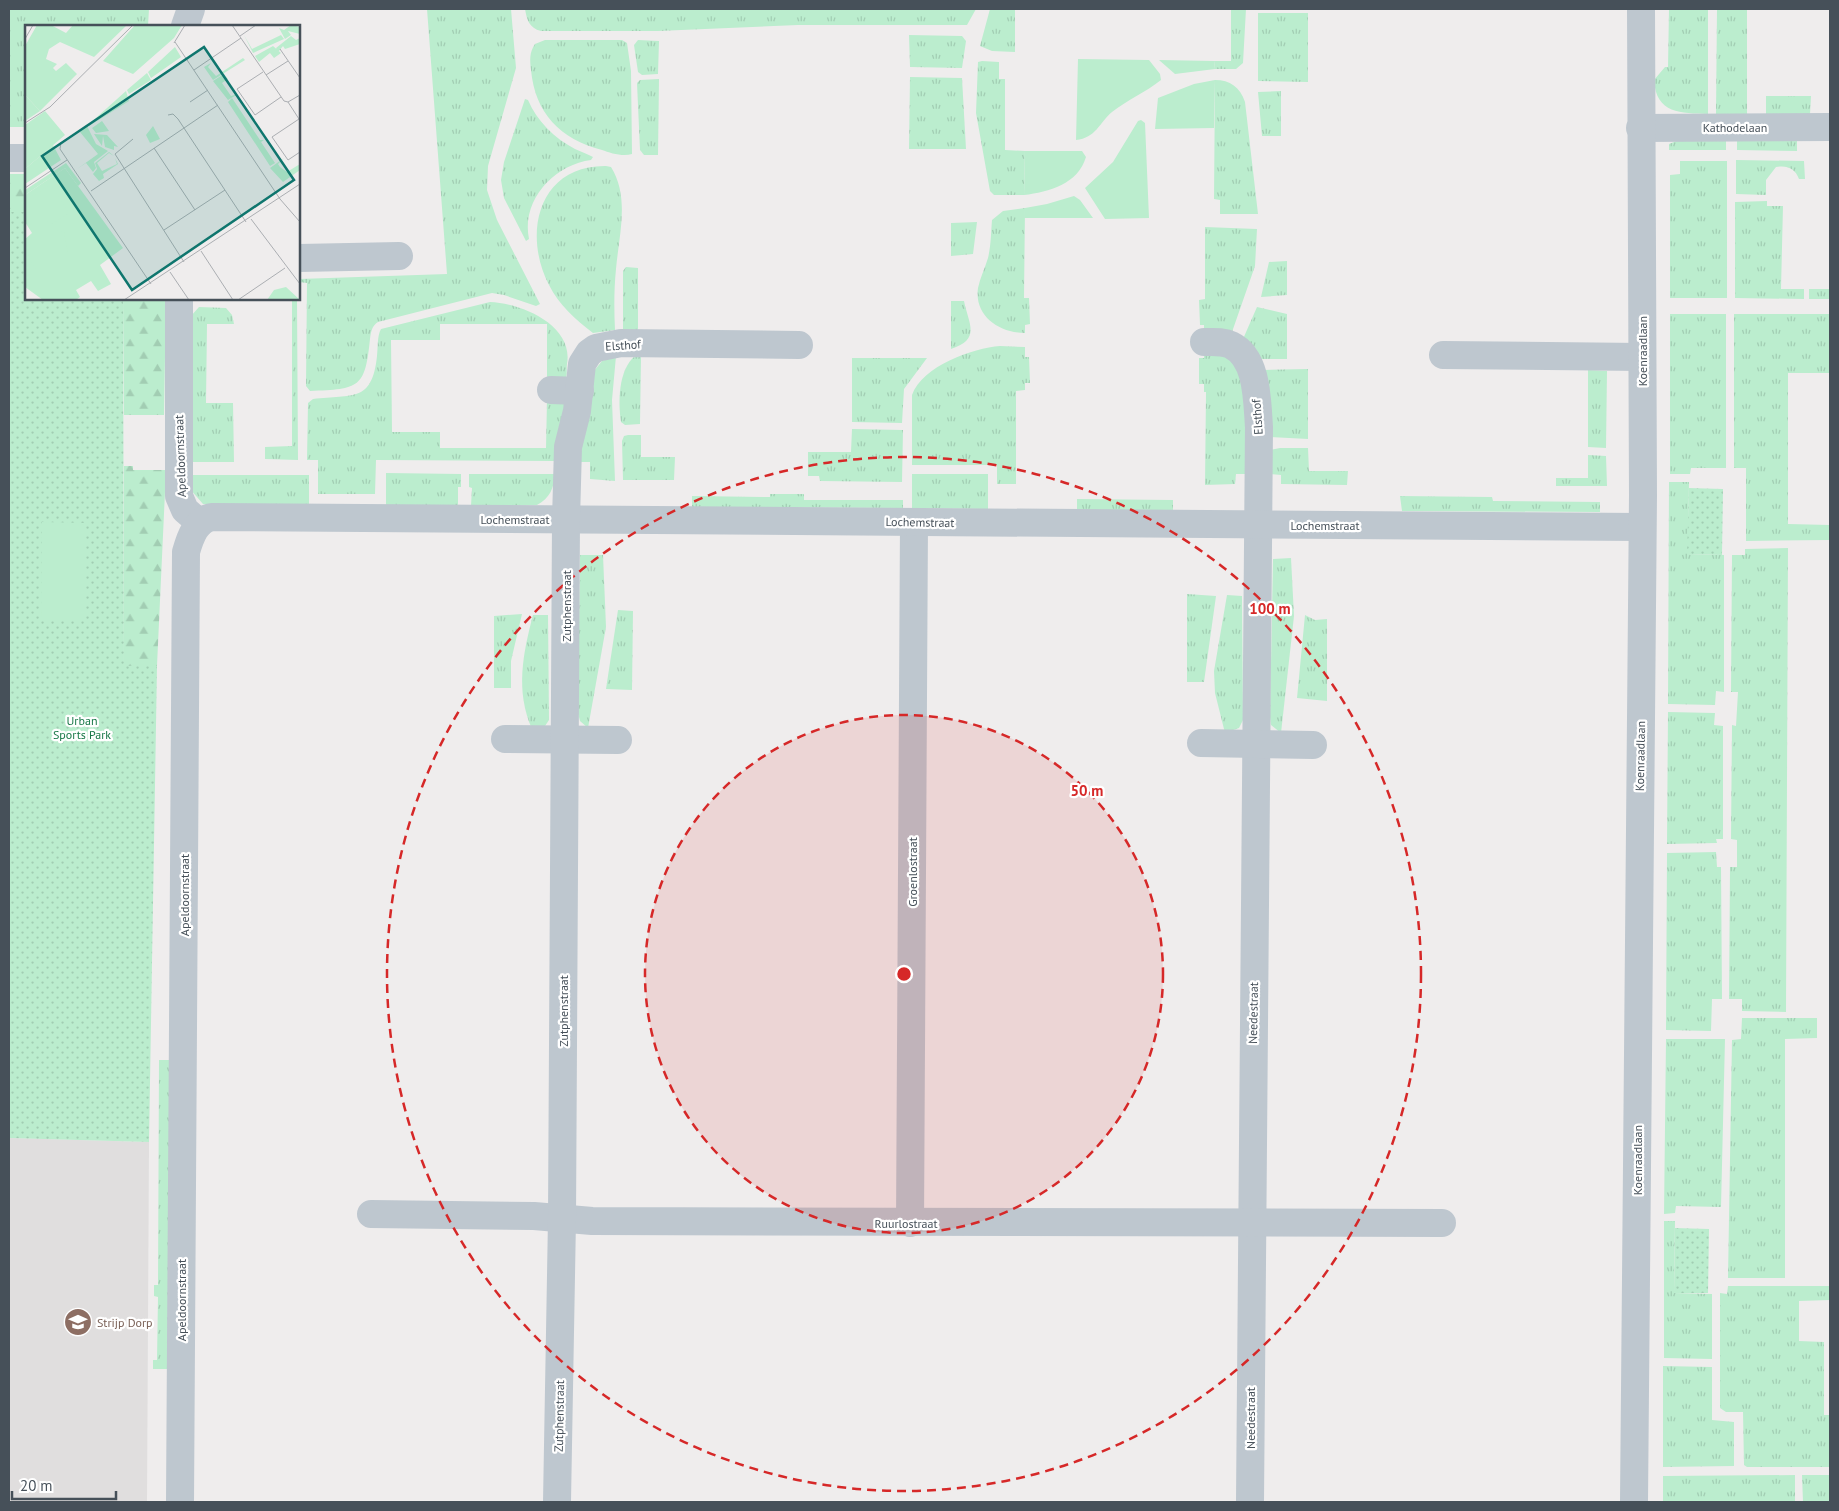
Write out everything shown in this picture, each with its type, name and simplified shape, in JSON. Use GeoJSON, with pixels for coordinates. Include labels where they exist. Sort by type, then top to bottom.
{"type":"FeatureCollection","features":[{"type":"Feature","properties":{"kind":"street"},"geometry":{"type":"LineString","coordinates":[[185,25],[191,9]]}},
{"type":"Feature","properties":{"kind":"street","name":"Koenraadlaan"},"geometry":{"type":"LineString","coordinates":[[1634,1502],[1642,527],[1641,9]]}},
{"type":"Feature","properties":{"kind":"street","name":"Kathodelaan"},"geometry":{"type":"LineString","coordinates":[[1640,128],[1830,127]]}},
{"type":"Feature","properties":{"kind":"street"},"geometry":{"type":"LineString","coordinates":[[9,158],[25,158]]}},
{"type":"Feature","properties":{"kind":"street"},"geometry":{"type":"LineString","coordinates":[[300,258],[399,256]]}},
{"type":"Feature","properties":{"kind":"street","name":"Apeldoornstraat"},"geometry":{"type":"LineString","coordinates":[[179,300],[179,496],[185,510],[200,524],[190,538],[186,552],[180,1502]]}},
{"type":"Feature","properties":{"kind":"street","name":"Elsthof"},"geometry":{"type":"LineString","coordinates":[[1204,342],[1232,345],[1244,356],[1252,372],[1259,427],[1258,524]]}},
{"type":"Feature","properties":{"kind":"street","name":"Elsthof"},"geometry":{"type":"LineString","coordinates":[[566,520],[568,447],[580,392],[580,373],[585,358],[596,348],[606,345],[799,345]]}},
{"type":"Feature","properties":{"kind":"street"},"geometry":{"type":"LineString","coordinates":[[1443,355],[1642,357]]}},
{"type":"Feature","properties":{"kind":"street"},"geometry":{"type":"LineString","coordinates":[[551,390],[580,392]]}},
{"type":"Feature","properties":{"kind":"street","name":"Lochemstraat"},"geometry":{"type":"LineString","coordinates":[[200,524],[213,517],[1642,527]]}},
{"type":"Feature","properties":{"kind":"street","name":"Zutphenstraat"},"geometry":{"type":"LineString","coordinates":[[557,1502],[562,1219],[566,520]]}},
{"type":"Feature","properties":{"kind":"street","name":"Groenlostraat"},"geometry":{"type":"LineString","coordinates":[[910,1222],[914,522]]}},
{"type":"Feature","properties":{"kind":"street","name":"Needestraat"},"geometry":{"type":"LineString","coordinates":[[1250,1502],[1258,524]]}},
{"type":"Feature","properties":{"kind":"street"},"geometry":{"type":"LineString","coordinates":[[506,739],[618,740]]}},
{"type":"Feature","properties":{"kind":"street"},"geometry":{"type":"LineString","coordinates":[[1201,743],[1313,745]]}},
{"type":"Feature","properties":{"kind":"street","name":"Ruurlostraat"},"geometry":{"type":"LineString","coordinates":[[371,1214],[534,1216],[562,1219],[910,1222],[1442,1223]]}},
{"type":"Feature","properties":{"kind":"shaded area","name":"Strijp Dorp"},"geometry":{"type":"Polygon","coordinates":[[[9,1138],[149,1142],[147,1502],[9,1502],[9,1138]]]}},
{"type":"Feature","properties":{"kind":"green space"},"geometry":{"type":"Polygon","coordinates":[[[9,9],[149,9],[148,25],[25,25],[25,127],[9,127],[9,9]]]}},
{"type":"Feature","properties":{"kind":"green space"},"geometry":{"type":"Polygon","coordinates":[[[427,9],[511,9],[516,68],[488,166],[487,190],[497,220],[540,304],[536,306],[492,293],[378,322],[372,329],[366,368],[357,383],[340,389],[310,391],[306,386],[307,283],[300,282],[300,279],[447,274],[427,9]]]}},
{"type":"Feature","properties":{"kind":"green space"},"geometry":{"type":"Polygon","coordinates":[[[525,9],[976,9],[967,25],[798,25],[658,31],[541,31],[529,23],[525,9]]]}},
{"type":"Feature","properties":{"kind":"green space"},"geometry":{"type":"Polygon","coordinates":[[[990,9],[1015,9],[1015,52],[992,51],[980,46],[990,9]]]}},
{"type":"Feature","properties":{"kind":"green space"},"geometry":{"type":"Polygon","coordinates":[[[1231,9],[1246,9],[1243,63],[1236,69],[1215,69],[1214,61],[1231,61],[1231,9]]]}},
{"type":"Feature","properties":{"kind":"green space"},"geometry":{"type":"Polygon","coordinates":[[[1669,9],[1708,9],[1708,114],[1680,112],[1659,100],[1654,80],[1665,67],[1668,67],[1669,9]]]}},
{"type":"Feature","properties":{"kind":"green space"},"geometry":{"type":"Polygon","coordinates":[[[1717,9],[1747,9],[1747,114],[1716,114],[1717,9]]]}},
{"type":"Feature","properties":{"kind":"green space"},"geometry":{"type":"Polygon","coordinates":[[[1258,13],[1308,13],[1308,82],[1258,81],[1258,13]]]}},
{"type":"Feature","properties":{"kind":"green space"},"geometry":{"type":"Polygon","coordinates":[[[909,35],[962,36],[966,41],[962,68],[910,67],[909,35]]]}},
{"type":"Feature","properties":{"kind":"green space"},"geometry":{"type":"Polygon","coordinates":[[[545,40],[622,40],[627,43],[631,71],[632,154],[617,154],[587,145],[574,139],[552,122],[544,111],[533,85],[530,57],[535,44],[545,40]]]}},
{"type":"Feature","properties":{"kind":"green space"},"geometry":{"type":"Polygon","coordinates":[[[638,40],[659,41],[658,74],[642,75],[638,72],[634,45],[638,40]]]}},
{"type":"Feature","properties":{"kind":"green space"},"geometry":{"type":"Polygon","coordinates":[[[1078,59],[1149,60],[1160,74],[1161,80],[1112,112],[1093,133],[1083,139],[1076,140],[1078,59]]]}},
{"type":"Feature","properties":{"kind":"green space"},"geometry":{"type":"Polygon","coordinates":[[[1159,60],[1214,61],[1215,69],[1175,74],[1159,60]]]}},
{"type":"Feature","properties":{"kind":"green space"},"geometry":{"type":"Polygon","coordinates":[[[978,62],[999,62],[999,79],[1005,79],[1005,150],[1025,151],[1024,195],[994,195],[990,191],[976,113],[978,62]]]}},
{"type":"Feature","properties":{"kind":"green space"},"geometry":{"type":"Polygon","coordinates":[[[910,77],[962,78],[966,149],[909,149],[910,77]]]}},
{"type":"Feature","properties":{"kind":"green space"},"geometry":{"type":"Polygon","coordinates":[[[659,79],[658,155],[644,155],[640,150],[637,83],[640,80],[659,79]]]}},
{"type":"Feature","properties":{"kind":"green space"},"geometry":{"type":"Polygon","coordinates":[[[1215,80],[1225,81],[1234,85],[1245,102],[1258,214],[1220,214],[1220,200],[1214,199],[1215,80]]]}},
{"type":"Feature","properties":{"kind":"green space"},"geometry":{"type":"Polygon","coordinates":[[[1215,80],[1214,128],[1155,129],[1158,98],[1194,84],[1215,80]]]}},
{"type":"Feature","properties":{"kind":"green space"},"geometry":{"type":"Polygon","coordinates":[[[1281,91],[1281,136],[1262,136],[1258,92],[1281,91]]]}},
{"type":"Feature","properties":{"kind":"green space"},"geometry":{"type":"Polygon","coordinates":[[[1766,96],[1811,96],[1810,114],[1766,114],[1766,96]]]}},
{"type":"Feature","properties":{"kind":"green space"},"geometry":{"type":"Polygon","coordinates":[[[525,99],[528,100],[541,122],[553,134],[567,145],[593,157],[591,160],[577,163],[565,169],[543,187],[535,198],[530,211],[529,239],[526,241],[504,198],[501,180],[504,162],[525,99]]]}},
{"type":"Feature","properties":{"kind":"green space"},"geometry":{"type":"Polygon","coordinates":[[[1141,120],[1145,123],[1149,218],[1105,219],[1085,188],[1113,162],[1138,121],[1141,120]]]}},
{"type":"Feature","properties":{"kind":"green space"},"geometry":{"type":"Polygon","coordinates":[[[1679,140],[1726,140],[1726,150],[1669,150],[1669,144],[1679,140]]]}},
{"type":"Feature","properties":{"kind":"green space"},"geometry":{"type":"Polygon","coordinates":[[[1737,140],[1797,140],[1797,151],[1737,150],[1737,140]]]}},
{"type":"Feature","properties":{"kind":"green space"},"geometry":{"type":"Polygon","coordinates":[[[1025,151],[1082,151],[1086,157],[1076,174],[1061,185],[1043,192],[1024,195],[1025,151]]]}},
{"type":"Feature","properties":{"kind":"green space"},"geometry":{"type":"Polygon","coordinates":[[[1736,160],[1804,161],[1805,179],[1799,179],[1790,168],[1784,166],[1776,167],[1766,180],[1766,195],[1736,194],[1736,160]]]}},
{"type":"Feature","properties":{"kind":"green space"},"geometry":{"type":"Polygon","coordinates":[[[1680,161],[1727,161],[1727,298],[1670,298],[1670,175],[1680,174],[1680,161]]]}},
{"type":"Feature","properties":{"kind":"green space"},"geometry":{"type":"Polygon","coordinates":[[[611,167],[617,179],[622,203],[615,284],[615,330],[593,333],[568,311],[549,285],[541,265],[537,244],[538,224],[542,206],[551,190],[565,177],[583,169],[611,167]]]}},
{"type":"Feature","properties":{"kind":"green space"},"geometry":{"type":"Polygon","coordinates":[[[9,174],[25,174],[25,212],[9,212],[9,174]]]}},
{"type":"Feature","properties":{"kind":"green space"},"geometry":{"type":"Polygon","coordinates":[[[1074,196],[1080,200],[1093,218],[1024,218],[1025,208],[1074,196]]]}},
{"type":"Feature","properties":{"kind":"green space"},"geometry":{"type":"Polygon","coordinates":[[[1767,201],[1767,206],[1783,206],[1781,289],[1804,289],[1804,299],[1735,298],[1735,202],[1767,201]]]}},
{"type":"Feature","properties":{"kind":"green space"},"geometry":{"type":"Polygon","coordinates":[[[1025,208],[1024,298],[1029,298],[1030,324],[1025,325],[1025,333],[1006,330],[990,321],[980,307],[978,288],[989,253],[992,220],[1003,211],[1025,208]]]}},
{"type":"Feature","properties":{"kind":"green space","name":"Urban Sports Park"},"geometry":{"type":"Polygon","coordinates":[[[9,212],[25,212],[25,300],[123,300],[124,666],[157,666],[149,1142],[9,1138],[9,212]]]}},
{"type":"Feature","properties":{"kind":"green space"},"geometry":{"type":"Polygon","coordinates":[[[977,222],[973,254],[951,256],[951,223],[977,222]]]}},
{"type":"Feature","properties":{"kind":"green space"},"geometry":{"type":"Polygon","coordinates":[[[1205,227],[1257,229],[1255,266],[1232,332],[1204,329],[1204,325],[1200,325],[1199,300],[1205,299],[1205,227]]]}},
{"type":"Feature","properties":{"kind":"green space"},"geometry":{"type":"Polygon","coordinates":[[[1287,261],[1287,295],[1261,297],[1269,262],[1287,261]]]}},
{"type":"Feature","properties":{"kind":"green space"},"geometry":{"type":"Polygon","coordinates":[[[626,267],[638,268],[638,330],[623,330],[623,271],[626,267]]]}},
{"type":"Feature","properties":{"kind":"green space"},"geometry":{"type":"Polygon","coordinates":[[[1809,289],[1830,289],[1830,299],[1809,299],[1809,289]]]}},
{"type":"Feature","properties":{"kind":"green space"},"geometry":{"type":"Polygon","coordinates":[[[123,300],[166,300],[164,415],[124,415],[123,300]]]}},
{"type":"Feature","properties":{"kind":"green space"},"geometry":{"type":"Polygon","coordinates":[[[292,300],[297,300],[298,460],[265,459],[265,447],[292,446],[292,300]]]}},
{"type":"Feature","properties":{"kind":"green space"},"geometry":{"type":"Polygon","coordinates":[[[951,301],[964,301],[971,330],[970,336],[966,341],[951,349],[951,301]]]}},
{"type":"Feature","properties":{"kind":"green space"},"geometry":{"type":"Polygon","coordinates":[[[490,302],[502,303],[530,312],[554,328],[562,338],[567,350],[567,374],[565,379],[547,379],[547,324],[440,324],[440,340],[391,340],[392,432],[440,432],[440,448],[546,448],[547,401],[565,402],[555,461],[376,460],[375,494],[318,494],[318,460],[307,460],[308,403],[313,399],[350,396],[365,389],[371,382],[374,371],[381,329],[490,302]]]}},
{"type":"Feature","properties":{"kind":"green space"},"geometry":{"type":"Polygon","coordinates":[[[199,307],[226,308],[232,315],[234,324],[207,324],[206,403],[233,403],[234,462],[191,462],[191,316],[199,307]]]}},
{"type":"Feature","properties":{"kind":"green space"},"geometry":{"type":"Polygon","coordinates":[[[1257,307],[1287,314],[1287,359],[1260,359],[1243,339],[1257,307]]]}},
{"type":"Feature","properties":{"kind":"green space"},"geometry":{"type":"Polygon","coordinates":[[[1670,314],[1726,314],[1726,468],[1691,468],[1690,474],[1670,474],[1670,314]]]}},
{"type":"Feature","properties":{"kind":"green space"},"geometry":{"type":"Polygon","coordinates":[[[1734,314],[1830,314],[1830,373],[1788,373],[1788,524],[1830,525],[1830,540],[1746,541],[1746,468],[1734,468],[1734,314]]]}},
{"type":"Feature","properties":{"kind":"green space"},"geometry":{"type":"Polygon","coordinates":[[[1000,346],[1025,347],[1025,357],[1029,357],[1030,383],[1025,383],[1025,390],[1016,391],[1016,484],[997,484],[997,465],[912,465],[912,395],[918,385],[926,375],[950,360],[976,350],[1000,346]]]}},
{"type":"Feature","properties":{"kind":"green space"},"geometry":{"type":"Polygon","coordinates":[[[1204,353],[1222,354],[1231,359],[1237,368],[1241,380],[1244,396],[1247,474],[1236,474],[1235,484],[1205,485],[1206,392],[1204,392],[1204,384],[1199,384],[1199,358],[1204,358],[1204,353]]]}},
{"type":"Feature","properties":{"kind":"green space"},"geometry":{"type":"Polygon","coordinates":[[[616,356],[612,400],[615,481],[590,479],[590,462],[578,462],[594,371],[602,361],[616,356]]]}},
{"type":"Feature","properties":{"kind":"green space"},"geometry":{"type":"Polygon","coordinates":[[[635,356],[641,357],[640,424],[625,425],[621,422],[620,387],[625,370],[635,356]]]}},
{"type":"Feature","properties":{"kind":"green space"},"geometry":{"type":"Polygon","coordinates":[[[852,358],[927,358],[904,389],[902,423],[852,422],[852,358]]]}},
{"type":"Feature","properties":{"kind":"green space"},"geometry":{"type":"Polygon","coordinates":[[[1308,369],[1308,439],[1269,437],[1263,370],[1308,369]]]}},
{"type":"Feature","properties":{"kind":"green space"},"geometry":{"type":"Polygon","coordinates":[[[1588,370],[1607,371],[1606,448],[1588,447],[1588,370]]]}},
{"type":"Feature","properties":{"kind":"green space"},"geometry":{"type":"Polygon","coordinates":[[[852,429],[903,430],[902,482],[820,481],[819,476],[808,476],[808,452],[851,452],[852,429]]]}},
{"type":"Feature","properties":{"kind":"green space"},"geometry":{"type":"Polygon","coordinates":[[[641,435],[641,457],[675,457],[674,480],[623,480],[622,441],[624,436],[641,435]]]}},
{"type":"Feature","properties":{"kind":"green space"},"geometry":{"type":"Polygon","coordinates":[[[1308,448],[1309,471],[1348,471],[1347,485],[1281,484],[1281,475],[1270,474],[1270,450],[1308,448]]]}},
{"type":"Feature","properties":{"kind":"green space"},"geometry":{"type":"Polygon","coordinates":[[[1588,455],[1606,456],[1607,486],[1556,486],[1556,478],[1588,478],[1588,455]]]}},
{"type":"Feature","properties":{"kind":"green space"},"geometry":{"type":"Polygon","coordinates":[[[124,466],[133,466],[133,470],[166,470],[157,666],[124,666],[124,466]]]}},
{"type":"Feature","properties":{"kind":"green space"},"geometry":{"type":"Polygon","coordinates":[[[386,473],[461,474],[461,487],[458,487],[458,506],[386,505],[386,473]]]}},
{"type":"Feature","properties":{"kind":"green space"},"geometry":{"type":"Polygon","coordinates":[[[469,474],[555,474],[554,484],[550,492],[537,505],[471,506],[472,488],[469,487],[469,474]]]}},
{"type":"Feature","properties":{"kind":"green space"},"geometry":{"type":"Polygon","coordinates":[[[912,474],[988,474],[988,509],[912,508],[912,474]]]}},
{"type":"Feature","properties":{"kind":"green space"},"geometry":{"type":"Polygon","coordinates":[[[191,475],[309,475],[309,504],[203,504],[190,489],[191,475]]]}},
{"type":"Feature","properties":{"kind":"green space"},"geometry":{"type":"Polygon","coordinates":[[[1669,482],[1689,482],[1688,554],[1724,555],[1724,692],[1716,691],[1715,705],[1668,704],[1669,482]]]}},
{"type":"Feature","properties":{"kind":"green space"},"geometry":{"type":"Polygon","coordinates":[[[1689,488],[1723,489],[1722,555],[1687,554],[1689,488]]]}},
{"type":"Feature","properties":{"kind":"green space"},"geometry":{"type":"Polygon","coordinates":[[[770,494],[804,494],[804,500],[903,500],[903,508],[692,507],[692,496],[770,497],[770,494]]]}},
{"type":"Feature","properties":{"kind":"green space"},"geometry":{"type":"Polygon","coordinates":[[[1400,496],[1492,497],[1493,501],[1600,502],[1600,512],[1402,511],[1400,496]]]}},
{"type":"Feature","properties":{"kind":"green space"},"geometry":{"type":"Polygon","coordinates":[[[1077,499],[1173,500],[1173,510],[1077,510],[1077,499]]]}},
{"type":"Feature","properties":{"kind":"green space"},"geometry":{"type":"Polygon","coordinates":[[[42,522],[86,523],[86,619],[41,619],[42,522]]]}},
{"type":"Feature","properties":{"kind":"green space"},"geometry":{"type":"Polygon","coordinates":[[[1788,548],[1786,1012],[1742,1011],[1742,999],[1729,999],[1730,867],[1737,867],[1737,840],[1731,839],[1732,725],[1736,726],[1738,692],[1731,692],[1732,555],[1745,555],[1745,549],[1788,548]]]}},
{"type":"Feature","properties":{"kind":"green space"},"geometry":{"type":"Polygon","coordinates":[[[580,555],[603,555],[606,627],[588,728],[580,721],[578,713],[580,555]]]}},
{"type":"Feature","properties":{"kind":"green space"},"geometry":{"type":"Polygon","coordinates":[[[1291,558],[1294,616],[1281,733],[1271,725],[1270,717],[1273,559],[1291,558]]]}},
{"type":"Feature","properties":{"kind":"green space"},"geometry":{"type":"Polygon","coordinates":[[[1187,594],[1216,596],[1204,682],[1187,682],[1187,594]]]}},
{"type":"Feature","properties":{"kind":"green space"},"geometry":{"type":"Polygon","coordinates":[[[1227,595],[1242,596],[1243,720],[1239,728],[1225,733],[1215,693],[1214,671],[1227,595]]]}},
{"type":"Feature","properties":{"kind":"green space"},"geometry":{"type":"Polygon","coordinates":[[[618,610],[633,611],[632,690],[606,689],[618,610]]]}},
{"type":"Feature","properties":{"kind":"green space"},"geometry":{"type":"Polygon","coordinates":[[[522,614],[511,661],[511,688],[494,688],[494,616],[522,614]]]}},
{"type":"Feature","properties":{"kind":"green space"},"geometry":{"type":"Polygon","coordinates":[[[533,615],[548,615],[549,720],[545,726],[532,729],[524,700],[522,672],[533,615]]]}},
{"type":"Feature","properties":{"kind":"green space"},"geometry":{"type":"Polygon","coordinates":[[[1305,615],[1315,620],[1327,619],[1327,701],[1297,698],[1305,615]]]}},
{"type":"Feature","properties":{"kind":"green space"},"geometry":{"type":"Polygon","coordinates":[[[1668,712],[1715,713],[1714,725],[1723,726],[1723,839],[1716,839],[1717,843],[1667,844],[1668,712]]]}},
{"type":"Feature","properties":{"kind":"green space"},"geometry":{"type":"Polygon","coordinates":[[[1716,852],[1717,867],[1721,867],[1722,999],[1712,999],[1711,1031],[1666,1030],[1667,853],[1716,852]]]}},
{"type":"Feature","properties":{"kind":"green space"},"geometry":{"type":"Polygon","coordinates":[[[1742,1018],[1817,1018],[1817,1038],[1785,1039],[1785,1278],[1728,1278],[1732,1040],[1741,1039],[1742,1018]]]}},
{"type":"Feature","properties":{"kind":"green space"},"geometry":{"type":"Polygon","coordinates":[[[1666,1039],[1725,1039],[1721,1207],[1676,1206],[1675,1213],[1664,1214],[1666,1039]]]}},
{"type":"Feature","properties":{"kind":"green space"},"geometry":{"type":"Polygon","coordinates":[[[159,1060],[170,1060],[168,1369],[153,1369],[153,1360],[157,1360],[158,1297],[154,1296],[154,1285],[158,1285],[159,1060]]]}},
{"type":"Feature","properties":{"kind":"green space"},"geometry":{"type":"Polygon","coordinates":[[[1664,1221],[1675,1221],[1674,1293],[1712,1294],[1712,1359],[1664,1358],[1664,1221]]]}},
{"type":"Feature","properties":{"kind":"green space"},"geometry":{"type":"Polygon","coordinates":[[[1675,1228],[1709,1229],[1708,1293],[1674,1293],[1675,1228]]]}},
{"type":"Feature","properties":{"kind":"green space"},"geometry":{"type":"Polygon","coordinates":[[[1728,1286],[1830,1286],[1830,1300],[1799,1301],[1799,1341],[1824,1342],[1824,1415],[1830,1415],[1830,1467],[1747,1467],[1744,1465],[1743,1412],[1726,1412],[1720,1408],[1720,1293],[1727,1294],[1728,1286]]]}},
{"type":"Feature","properties":{"kind":"green space"},"geometry":{"type":"Polygon","coordinates":[[[1663,1366],[1712,1367],[1712,1420],[1734,1422],[1734,1466],[1663,1467],[1663,1366]]]}},
{"type":"Feature","properties":{"kind":"green space"},"geometry":{"type":"Polygon","coordinates":[[[1795,1475],[1795,1502],[1663,1502],[1663,1476],[1795,1475]]]}},
{"type":"Feature","properties":{"kind":"green space"},"geometry":{"type":"Polygon","coordinates":[[[1802,1475],[1830,1475],[1830,1502],[1803,1502],[1802,1475]]]}},
{"type":"Feature","properties":{"kind":"place","name":"Strijp Dorp"},"geometry":{"type":"Point","coordinates":[78,1322]}}]}
